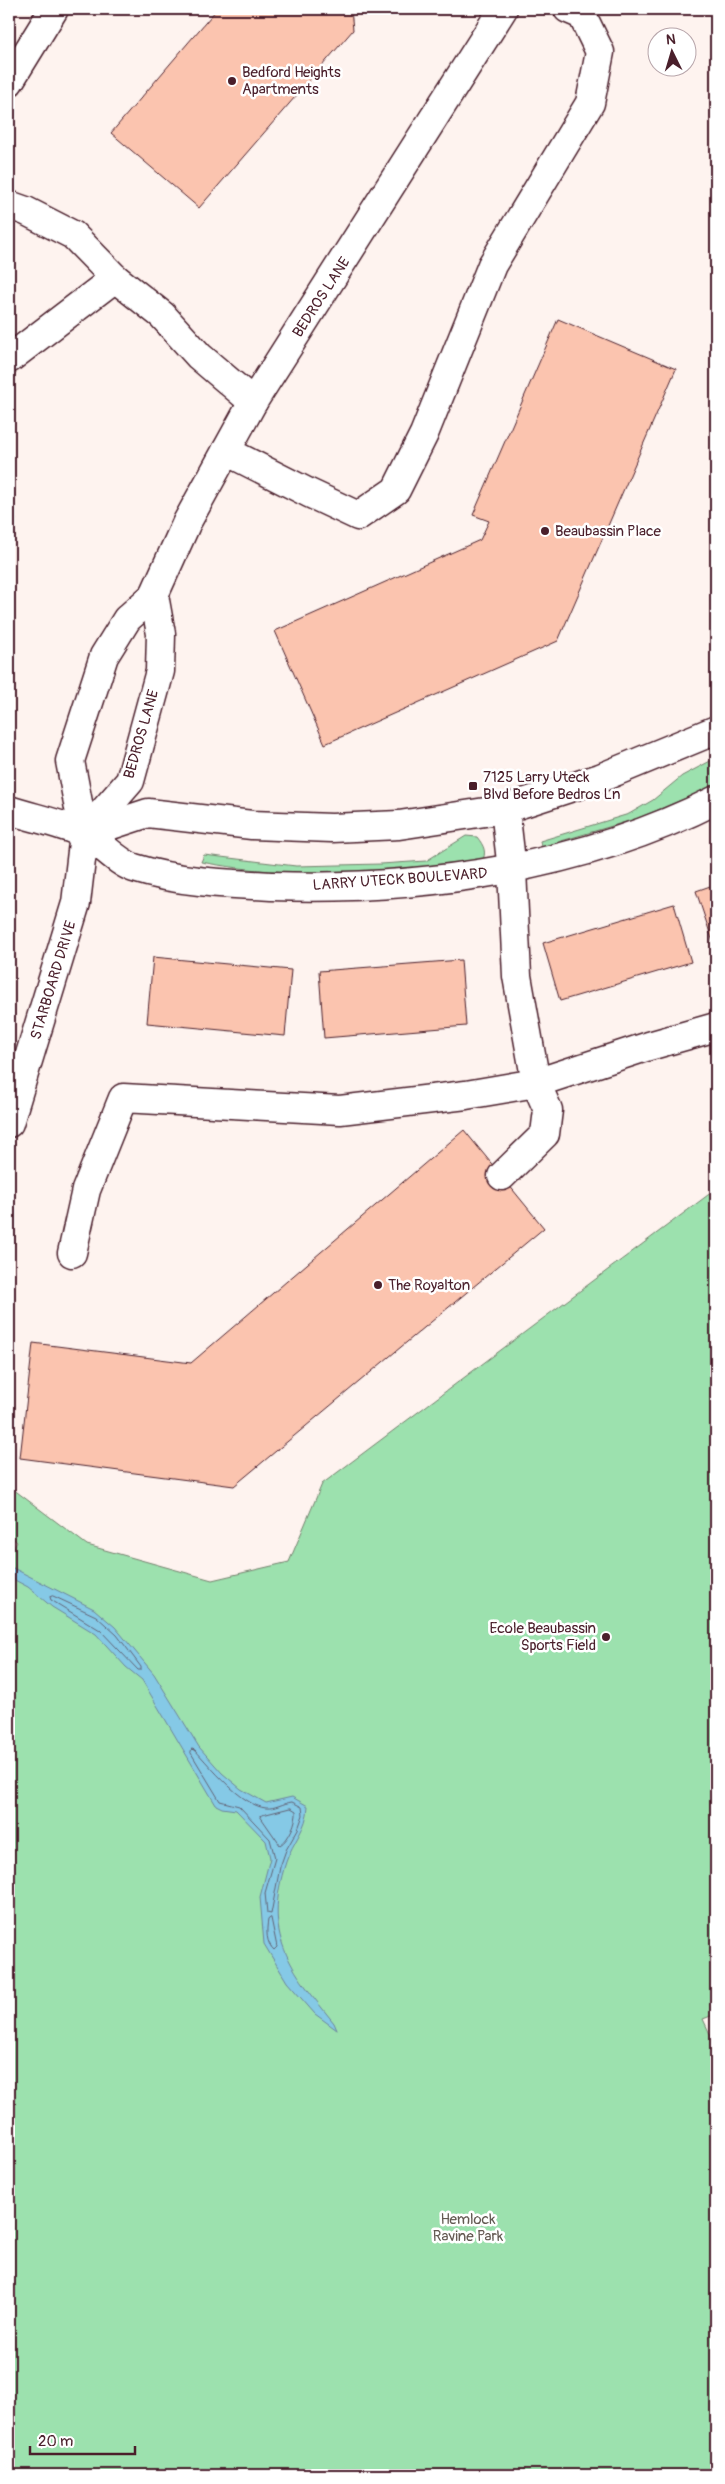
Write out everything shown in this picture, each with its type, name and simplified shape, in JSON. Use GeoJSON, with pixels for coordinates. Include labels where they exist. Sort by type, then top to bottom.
{"type":"FeatureCollection","features":[{"type":"Feature","properties":{"kind":"street"},"geometry":{"type":"LineString","coordinates":[[9,82],[54,9]]}},
{"type":"Feature","properties":{"kind":"street","name":"BEDROS LANE"},"geometry":{"type":"LineString","coordinates":[[84,834],[70,761],[104,656],[127,619],[154,595],[187,522],[253,402],[503,9]]}},
{"type":"Feature","properties":{"kind":"street"},"geometry":{"type":"LineString","coordinates":[[226,451],[309,494],[358,516],[396,490],[424,434],[492,265],[590,103],[600,52],[582,15],[568,9]]}},
{"type":"Feature","properties":{"kind":"street"},"geometry":{"type":"LineString","coordinates":[[9,205],[26,211],[74,235],[116,278],[162,316],[199,356],[253,402]]}},
{"type":"Feature","properties":{"kind":"street"},"geometry":{"type":"LineString","coordinates":[[9,359],[116,278]]}},
{"type":"Feature","properties":{"kind":"street","name":"BEDROS LANE"},"geometry":{"type":"LineString","coordinates":[[84,834],[130,781],[160,671],[161,634],[154,595]]}},
{"type":"Feature","properties":{"kind":"street"},"geometry":{"type":"LineString","coordinates":[[84,834],[148,813],[252,825],[332,828],[400,825],[505,808],[600,778],[716,730]]}},
{"type":"Feature","properties":{"kind":"street","name":"LARRY UTECK BOULEVARD"},"geometry":{"type":"LineString","coordinates":[[9,810],[84,834],[132,868],[189,880],[298,887],[439,878],[512,870],[594,847],[679,819],[716,800]]}},
{"type":"Feature","properties":{"kind":"street"},"geometry":{"type":"LineString","coordinates":[[502,1176],[545,1134],[548,1110],[536,1083],[517,976],[512,870],[505,808]]}},
{"type":"Feature","properties":{"kind":"street","name":"STARBOARD DRIVE"},"geometry":{"type":"LineString","coordinates":[[9,1123],[76,902],[84,834]]}},
{"type":"Feature","properties":{"kind":"street"},"geometry":{"type":"LineString","coordinates":[[72,1253],[86,1190],[123,1098],[340,1110],[466,1095],[536,1083],[649,1046],[716,1027]]}},
{"type":"Feature","properties":{"kind":"green space"},"geometry":{"type":"Polygon","coordinates":[[[716,758],[716,785],[639,818],[541,847],[540,841],[629,814],[653,800],[682,776],[716,758]]]}},
{"type":"Feature","properties":{"kind":"green space"},"geometry":{"type":"Polygon","coordinates":[[[466,836],[477,837],[481,843],[484,849],[482,862],[412,869],[306,873],[236,868],[201,862],[204,855],[296,866],[426,861],[466,836]]]}},
{"type":"Feature","properties":{"kind":"green space","name":"Hemlock Ravine Park"},"geometry":{"type":"Polygon","coordinates":[[[716,1189],[716,2014],[703,2019],[716,2047],[716,2475],[9,2475],[9,1546],[13,1549],[17,1542],[9,1535],[9,1486],[87,1545],[212,1580],[289,1562],[322,1484],[716,1189]]]}},
{"type":"Feature","properties":{"kind":"water"},"geometry":{"type":"Polygon","coordinates":[[[9,1566],[94,1609],[115,1627],[154,1674],[199,1747],[222,1773],[241,1789],[266,1803],[292,1797],[308,1806],[305,1822],[286,1862],[279,1888],[277,1911],[279,1931],[284,1950],[293,1967],[334,2023],[337,2030],[315,2014],[287,1982],[264,1944],[260,1897],[270,1858],[266,1841],[236,1810],[216,1805],[142,1680],[126,1667],[96,1634],[52,1607],[28,1587],[9,1577],[9,1566]]]}},
{"type":"Feature","properties":{"kind":"building","name":"Bedford Heights Apartments"},"geometry":{"type":"Polygon","coordinates":[[[217,9],[351,9],[353,30],[199,208],[111,133],[217,9]]]}},
{"type":"Feature","properties":{"kind":"building","name":"Beaubassin Place"},"geometry":{"type":"Polygon","coordinates":[[[558,319],[676,369],[558,641],[325,744],[275,631],[480,540],[489,521],[473,515],[558,319]]]}},
{"type":"Feature","properties":{"kind":"building"},"geometry":{"type":"Polygon","coordinates":[[[9,510],[16,520],[9,526],[9,510]]]}},
{"type":"Feature","properties":{"kind":"building"},"geometry":{"type":"Polygon","coordinates":[[[716,884],[716,951],[696,891],[716,884]]]}},
{"type":"Feature","properties":{"kind":"building"},"geometry":{"type":"Polygon","coordinates":[[[674,904],[691,962],[560,1001],[543,943],[674,904]]]}},
{"type":"Feature","properties":{"kind":"building"},"geometry":{"type":"Polygon","coordinates":[[[153,957],[291,970],[285,1036],[147,1023],[153,957]]]}},
{"type":"Feature","properties":{"kind":"building"},"geometry":{"type":"Polygon","coordinates":[[[461,960],[466,1026],[324,1038],[319,971],[461,960]]]}},
{"type":"Feature","properties":{"kind":"building","name":"The Royalton"},"geometry":{"type":"Polygon","coordinates":[[[464,1130],[544,1228],[234,1486],[20,1458],[33,1343],[191,1363],[464,1130]]]}},
{"type":"Feature","properties":{"kind":"place","name":"Bedford Heights Apartments"},"geometry":{"type":"Point","coordinates":[232,81]}},
{"type":"Feature","properties":{"kind":"place","name":"Beaubassin Place"},"geometry":{"type":"Point","coordinates":[545,531]}},
{"type":"Feature","properties":{"kind":"place","name":"7125 Larry Uteck Blvd Before Bedros Ln"},"geometry":{"type":"Point","coordinates":[473,786]}},
{"type":"Feature","properties":{"kind":"place","name":"The Royalton"},"geometry":{"type":"Point","coordinates":[378,1285]}},
{"type":"Feature","properties":{"kind":"place","name":"Ecole Beaubassin Sports Field"},"geometry":{"type":"Point","coordinates":[606,1637]}}]}
